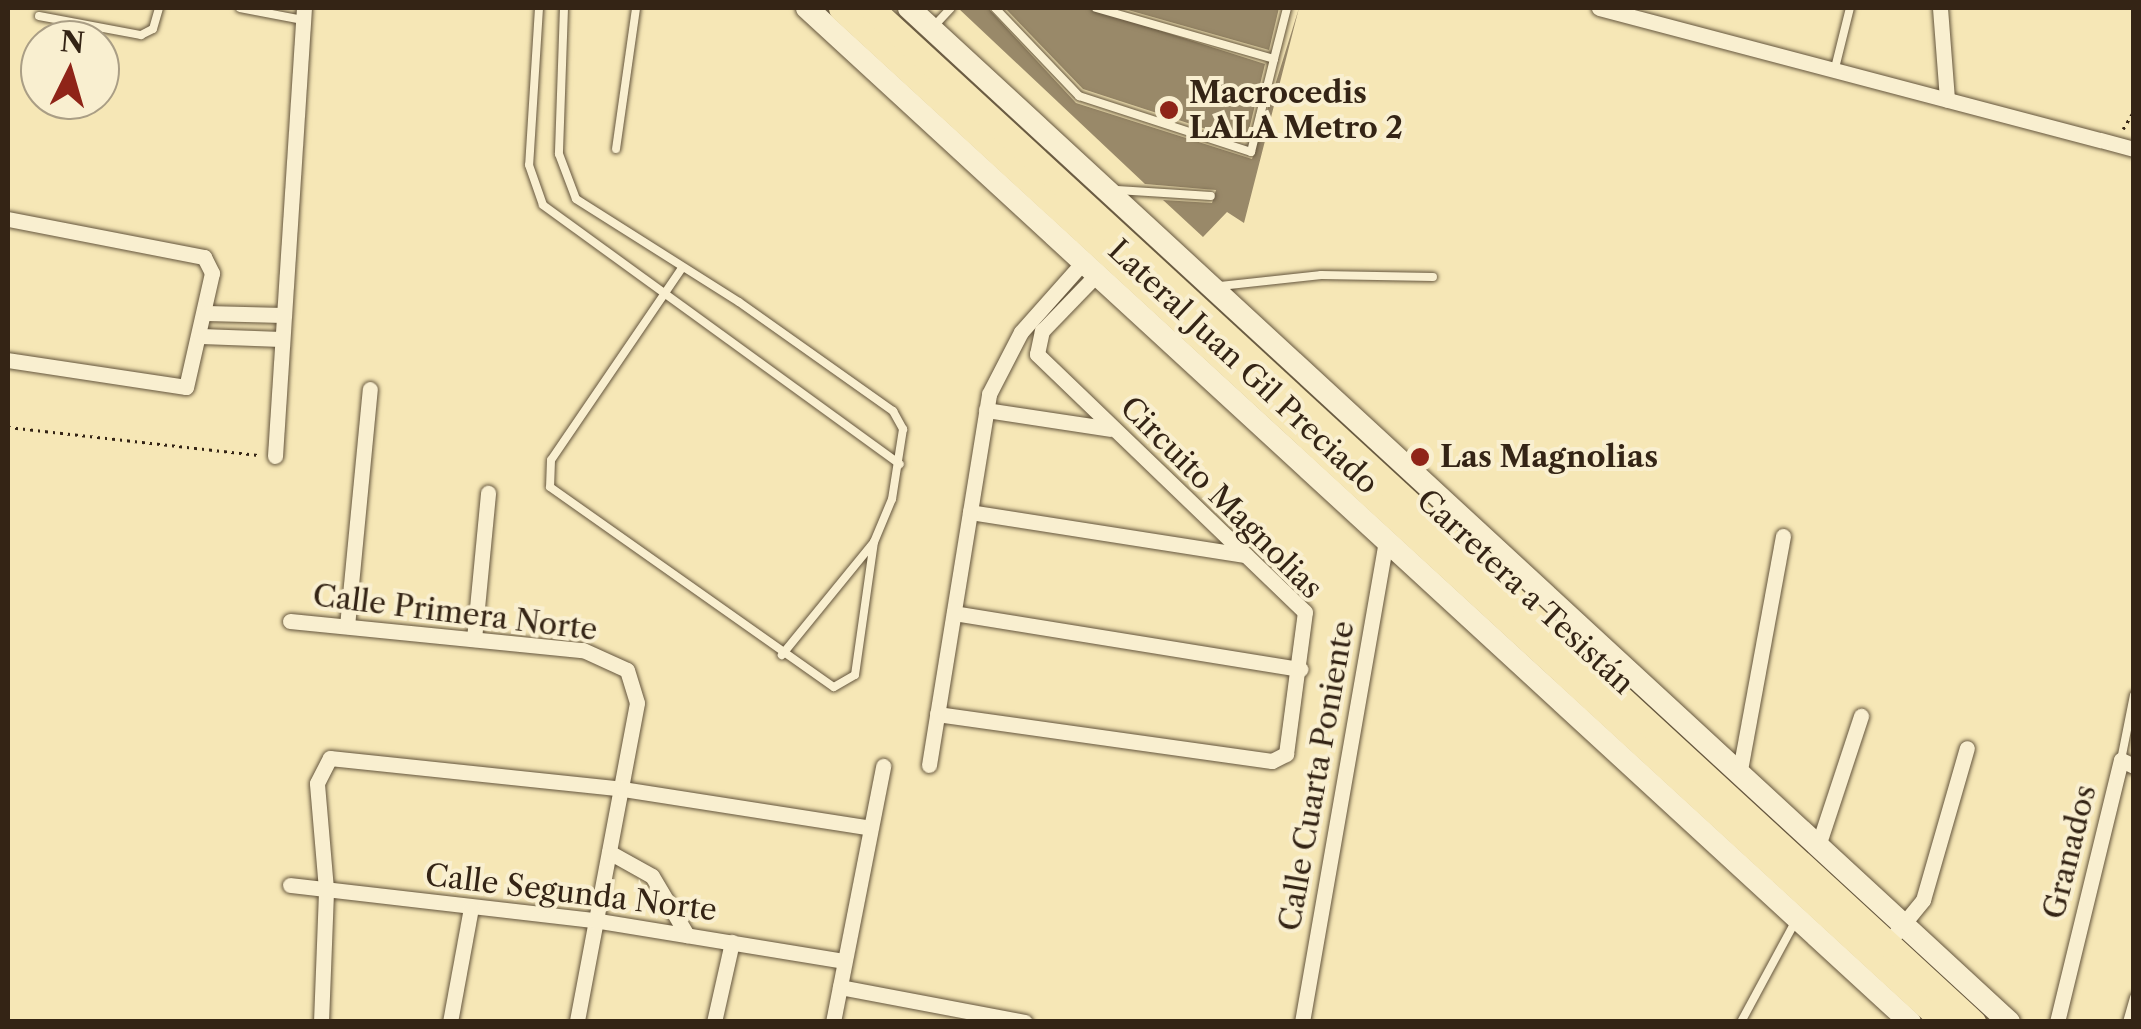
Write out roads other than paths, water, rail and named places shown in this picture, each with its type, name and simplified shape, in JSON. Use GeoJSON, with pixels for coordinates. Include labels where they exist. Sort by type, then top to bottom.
{"type":"FeatureCollection","features":[{"type":"Feature","properties":{"kind":"main road","name":"Lateral Juan Gil Preciado"},"geometry":{"type":"LineString","coordinates":[[807,8],[1797,918],[1873,959],[1910,1022]]}},
{"type":"Feature","properties":{"kind":"main road","name":"Carretera a Tesistán"},"geometry":{"type":"LineString","coordinates":[[841,8],[1268,386],[1944,1022]]}},
{"type":"Feature","properties":{"kind":"main road","name":"Carretera a Tesistán"},"geometry":{"type":"LineString","coordinates":[[871,8],[1237,358]]}},
{"type":"Feature","properties":{"kind":"main road","name":"Lateral Juan Gil Preciado"},"geometry":{"type":"LineString","coordinates":[[909,8],[1103,191],[1740,770],[2010,1022]]}},
{"type":"Feature","properties":{"kind":"main road"},"geometry":{"type":"LineString","coordinates":[[1203,371],[1237,358],[1248,324]]}},
{"type":"Feature","properties":{"kind":"main road"},"geometry":{"type":"LineString","coordinates":[[1255,420],[1268,386],[1300,372]]}},
{"type":"Feature","properties":{"kind":"main road","name":"Carretera a Tesistán"},"geometry":{"type":"LineString","coordinates":[[1873,959],[1973,1022]]}},
{"type":"Feature","properties":{"kind":"street"},"geometry":{"type":"LineString","coordinates":[[1599,8],[2134,149]]}},
{"type":"Feature","properties":{"kind":"street"},"geometry":{"type":"LineString","coordinates":[[1940,8],[1947,100]]}},
{"type":"Feature","properties":{"kind":"street"},"geometry":{"type":"LineString","coordinates":[[275,456],[304,14]]}},
{"type":"Feature","properties":{"kind":"street"},"geometry":{"type":"LineString","coordinates":[[8,219],[204,257],[212,273],[192,381],[179,389],[8,360]]}},
{"type":"Feature","properties":{"kind":"street"},"geometry":{"type":"LineString","coordinates":[[929,766],[986,410],[1013,344],[1091,267]]}},
{"type":"Feature","properties":{"kind":"street","name":"Circuito Magnolias"},"geometry":{"type":"LineString","coordinates":[[937,714],[1281,760],[1300,669],[1305,612],[1040,360],[1036,346],[1091,267]]}},
{"type":"Feature","properties":{"kind":"street"},"geometry":{"type":"LineString","coordinates":[[206,313],[283,315]]}},
{"type":"Feature","properties":{"kind":"street"},"geometry":{"type":"LineString","coordinates":[[201,336],[281,340]]}},
{"type":"Feature","properties":{"kind":"street"},"geometry":{"type":"LineString","coordinates":[[347,626],[370,389]]}},
{"type":"Feature","properties":{"kind":"street"},"geometry":{"type":"LineString","coordinates":[[986,410],[1113,429]]}},
{"type":"Feature","properties":{"kind":"street"},"geometry":{"type":"LineString","coordinates":[[474,639],[488,493]]}},
{"type":"Feature","properties":{"kind":"street"},"geometry":{"type":"LineString","coordinates":[[970,512],[1246,555]]}},
{"type":"Feature","properties":{"kind":"street"},"geometry":{"type":"LineString","coordinates":[[1740,770],[1783,536]]}},
{"type":"Feature","properties":{"kind":"street","name":"Calle Cuarta Poniente"},"geometry":{"type":"LineString","coordinates":[[1302,1022],[1386,540]]}},
{"type":"Feature","properties":{"kind":"street"},"geometry":{"type":"LineString","coordinates":[[954,613],[1300,669]]}},
{"type":"Feature","properties":{"kind":"street","name":"Calle Primera Norte"},"geometry":{"type":"LineString","coordinates":[[290,621],[474,639],[613,660],[637,686],[623,789]]}},
{"type":"Feature","properties":{"kind":"street"},"geometry":{"type":"LineString","coordinates":[[1819,843],[1861,716]]}},
{"type":"Feature","properties":{"kind":"street"},"geometry":{"type":"LineString","coordinates":[[1873,959],[1923,900],[1968,748]]}},
{"type":"Feature","properties":{"kind":"street"},"geometry":{"type":"LineString","coordinates":[[321,1022],[326,889],[317,783],[322,765],[342,754],[623,789],[867,827]]}},
{"type":"Feature","properties":{"kind":"street","name":"Granados"},"geometry":{"type":"LineString","coordinates":[[2057,1022],[2127,763]]}},
{"type":"Feature","properties":{"kind":"street"},"geometry":{"type":"LineString","coordinates":[[833,1022],[867,827],[883,766]]}},
{"type":"Feature","properties":{"kind":"street"},"geometry":{"type":"LineString","coordinates":[[577,1022],[594,920],[623,789]]}},
{"type":"Feature","properties":{"kind":"street"},"geometry":{"type":"LineString","coordinates":[[609,852],[652,876],[687,934]]}},
{"type":"Feature","properties":{"kind":"street","name":"Calle Segunda Norte"},"geometry":{"type":"LineString","coordinates":[[290,885],[594,920],[844,962]]}},
{"type":"Feature","properties":{"kind":"street"},"geometry":{"type":"LineString","coordinates":[[450,1022],[471,908]]}},
{"type":"Feature","properties":{"kind":"street"},"geometry":{"type":"LineString","coordinates":[[714,1022],[732,942]]}},
{"type":"Feature","properties":{"kind":"street"},"geometry":{"type":"LineString","coordinates":[[840,986],[1017,1021]]}},
{"type":"Feature","properties":{"kind":"lane"},"geometry":{"type":"LineString","coordinates":[[39,16],[141,36],[153,29],[159,8]]}},
{"type":"Feature","properties":{"kind":"lane"},"geometry":{"type":"LineString","coordinates":[[240,8],[304,14]]}},
{"type":"Feature","properties":{"kind":"lane"},"geometry":{"type":"LineString","coordinates":[[540,8],[534,187],[543,205],[900,464]]}},
{"type":"Feature","properties":{"kind":"lane"},"geometry":{"type":"LineString","coordinates":[[564,8],[564,180],[576,198],[682,268],[894,412],[903,429],[900,464],[874,542],[851,684],[834,687],[782,655],[547,480],[551,460],[682,268]]}},
{"type":"Feature","properties":{"kind":"lane"},"geometry":{"type":"LineString","coordinates":[[616,150],[636,8]]}},
{"type":"Feature","properties":{"kind":"lane"},"geometry":{"type":"LineString","coordinates":[[932,28],[952,8]]}},
{"type":"Feature","properties":{"kind":"lane"},"geometry":{"type":"LineString","coordinates":[[995,8],[1079,96],[1251,152],[1287,8]]}},
{"type":"Feature","properties":{"kind":"lane"},"geometry":{"type":"LineString","coordinates":[[1096,8],[1274,59]]}},
{"type":"Feature","properties":{"kind":"lane"},"geometry":{"type":"LineString","coordinates":[[1834,68],[1850,8]]}},
{"type":"Feature","properties":{"kind":"lane"},"geometry":{"type":"LineString","coordinates":[[1103,191],[1211,196]]}},
{"type":"Feature","properties":{"kind":"lane"},"geometry":{"type":"LineString","coordinates":[[1211,290],[1321,275],[1433,277]]}},
{"type":"Feature","properties":{"kind":"lane"},"geometry":{"type":"LineString","coordinates":[[782,655],[874,542]]}},
{"type":"Feature","properties":{"kind":"lane","name":"Granados"},"geometry":{"type":"LineString","coordinates":[[2127,763],[2134,695]]}},
{"type":"Feature","properties":{"kind":"lane"},"geometry":{"type":"LineString","coordinates":[[1740,1022],[1797,918]]}},
{"type":"Feature","properties":{"kind":"lane"},"geometry":{"type":"LineString","coordinates":[[2128,1022],[2134,997]]}},
{"type":"Feature","properties":{"kind":"place","name":"Macrocedis LALA Metro 2"},"geometry":{"type":"Point","coordinates":[1169,110]}},
{"type":"Feature","properties":{"kind":"place","name":"Las Magnolias"},"geometry":{"type":"Point","coordinates":[1420,457]}}]}
